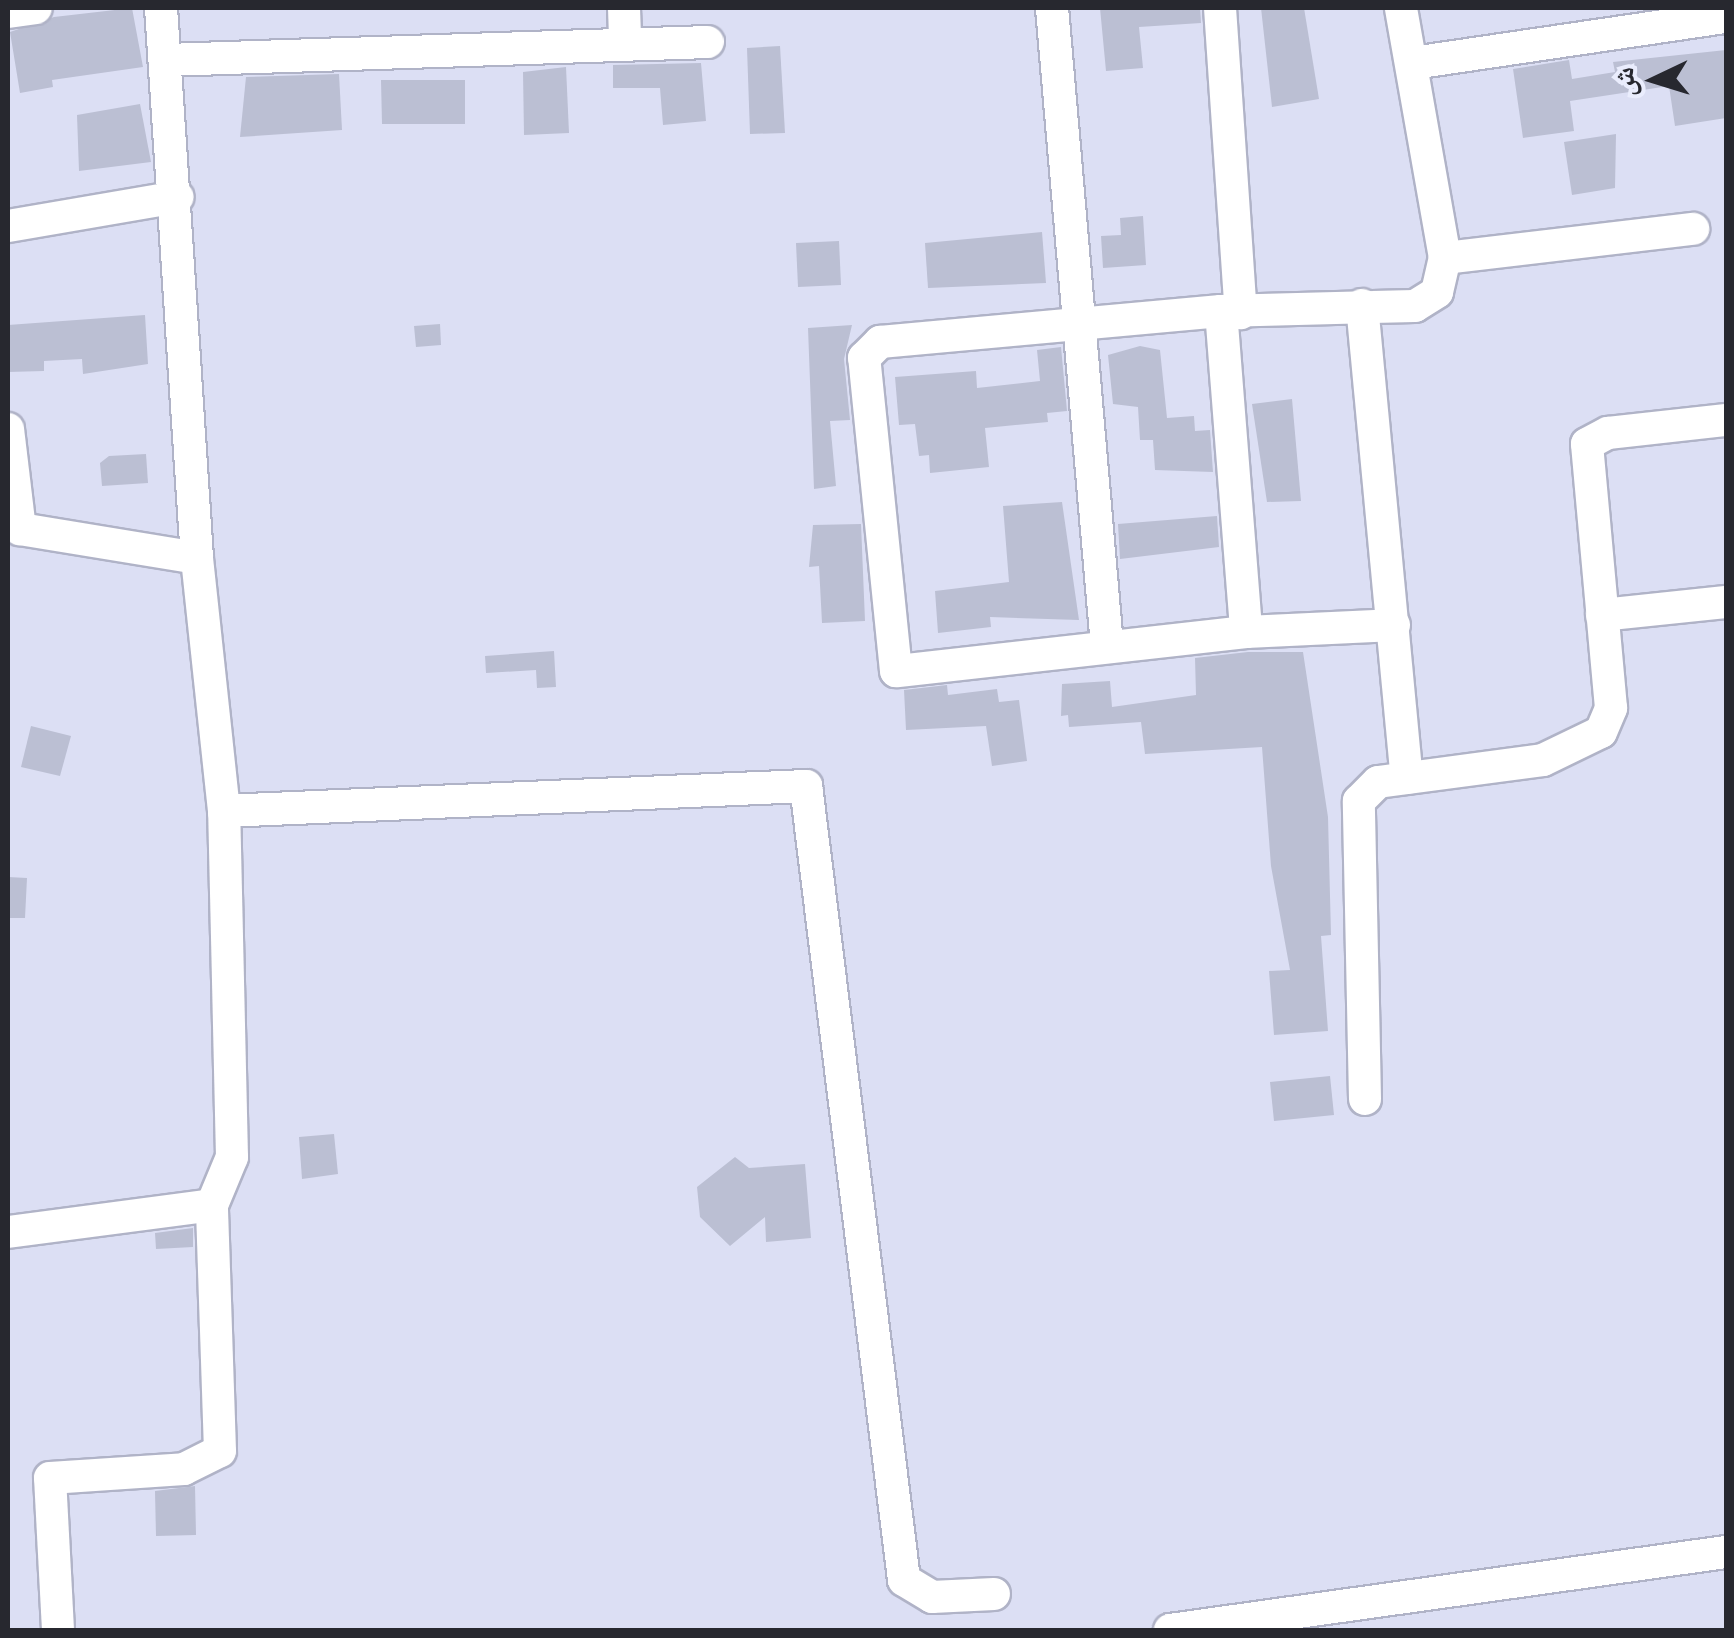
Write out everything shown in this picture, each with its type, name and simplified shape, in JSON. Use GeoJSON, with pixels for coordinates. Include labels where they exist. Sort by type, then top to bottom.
{"type":"FeatureCollection","features":[{"type":"Feature","properties":{"kind":"street"},"geometry":{"type":"LineString","coordinates":[[8,12],[36,8]]}},
{"type":"Feature","properties":{"kind":"street"},"geometry":{"type":"LineString","coordinates":[[58,1630],[50,1478],[184,1470],[220,1451],[212,1205],[232,1156],[224,811],[197,558],[178,197],[162,8]]}},
{"type":"Feature","properties":{"kind":"street"},"geometry":{"type":"LineString","coordinates":[[624,8],[625,43]]}},
{"type":"Feature","properties":{"kind":"street"},"geometry":{"type":"LineString","coordinates":[[1052,8],[1108,645]]}},
{"type":"Feature","properties":{"kind":"street"},"geometry":{"type":"LineString","coordinates":[[1220,8],[1246,632]]}},
{"type":"Feature","properties":{"kind":"street"},"geometry":{"type":"LineString","coordinates":[[1394,625],[1246,632],[1108,645],[906,674],[891,661],[866,350],[880,342],[1231,312],[1415,306],[1437,292],[1445,258],[1402,8]]}},
{"type":"Feature","properties":{"kind":"street"},"geometry":{"type":"LineString","coordinates":[[1413,62],[1726,17]]}},
{"type":"Feature","properties":{"kind":"street"},"geometry":{"type":"LineString","coordinates":[[166,60],[708,42]]}},
{"type":"Feature","properties":{"kind":"street"},"geometry":{"type":"LineString","coordinates":[[8,226],[178,197]]}},
{"type":"Feature","properties":{"kind":"street"},"geometry":{"type":"LineString","coordinates":[[1445,258],[1693,229]]}},
{"type":"Feature","properties":{"kind":"street"},"geometry":{"type":"LineString","coordinates":[[1362,305],[1407,778]]}},
{"type":"Feature","properties":{"kind":"street"},"geometry":{"type":"LineString","coordinates":[[1365,1099],[1359,802],[1378,782],[1543,760],[1601,732],[1611,708],[1587,444],[1608,433],[1726,420]]}},
{"type":"Feature","properties":{"kind":"street"},"geometry":{"type":"LineString","coordinates":[[8,429],[20,529],[197,558]]}},
{"type":"Feature","properties":{"kind":"street"},"geometry":{"type":"LineString","coordinates":[[1602,615],[1726,602]]}},
{"type":"Feature","properties":{"kind":"street"},"geometry":{"type":"LineString","coordinates":[[224,811],[806,786],[904,1580],[932,1597],[994,1594]]}},
{"type":"Feature","properties":{"kind":"street"},"geometry":{"type":"LineString","coordinates":[[8,1232],[212,1205]]}},
{"type":"Feature","properties":{"kind":"street"},"geometry":{"type":"LineString","coordinates":[[1170,1630],[1726,1552]]}},
{"type":"Feature","properties":{"kind":"building"},"geometry":{"type":"Polygon","coordinates":[[[132,8],[143,67],[52,80],[53,87],[20,93],[10,32],[54,17],[132,8]]]}},
{"type":"Feature","properties":{"kind":"building"},"geometry":{"type":"Polygon","coordinates":[[[1100,8],[1200,8],[1201,23],[1139,27],[1143,68],[1106,71],[1100,8]]]}},
{"type":"Feature","properties":{"kind":"building"},"geometry":{"type":"Polygon","coordinates":[[[1261,8],[1304,8],[1319,99],[1272,107],[1261,8]]]}},
{"type":"Feature","properties":{"kind":"building"},"geometry":{"type":"Polygon","coordinates":[[[780,46],[785,133],[750,134],[747,48],[780,46]]]}},
{"type":"Feature","properties":{"kind":"building"},"geometry":{"type":"Polygon","coordinates":[[[1726,50],[1726,118],[1675,126],[1669,86],[1570,101],[1574,131],[1523,138],[1513,69],[1569,60],[1572,79],[1615,72],[1613,62],[1726,50]]]}},
{"type":"Feature","properties":{"kind":"building"},"geometry":{"type":"Polygon","coordinates":[[[701,63],[706,121],[663,125],[660,88],[613,88],[613,65],[701,63]]]}},
{"type":"Feature","properties":{"kind":"building"},"geometry":{"type":"Polygon","coordinates":[[[566,67],[569,133],[524,135],[523,72],[566,67]]]}},
{"type":"Feature","properties":{"kind":"building"},"geometry":{"type":"Polygon","coordinates":[[[339,74],[342,130],[240,137],[246,77],[339,74]]]}},
{"type":"Feature","properties":{"kind":"building"},"geometry":{"type":"Polygon","coordinates":[[[381,80],[465,80],[465,124],[382,124],[381,80]]]}},
{"type":"Feature","properties":{"kind":"building"},"geometry":{"type":"Polygon","coordinates":[[[140,104],[151,162],[79,171],[77,115],[140,104]]]}},
{"type":"Feature","properties":{"kind":"building"},"geometry":{"type":"Polygon","coordinates":[[[1616,134],[1615,188],[1572,195],[1564,142],[1616,134]]]}},
{"type":"Feature","properties":{"kind":"building"},"geometry":{"type":"Polygon","coordinates":[[[1143,216],[1146,265],[1103,268],[1101,236],[1121,235],[1120,218],[1143,216]]]}},
{"type":"Feature","properties":{"kind":"building"},"geometry":{"type":"Polygon","coordinates":[[[1042,232],[1046,283],[928,288],[925,243],[1042,232]]]}},
{"type":"Feature","properties":{"kind":"building"},"geometry":{"type":"Polygon","coordinates":[[[839,241],[841,285],[798,287],[796,243],[839,241]]]}},
{"type":"Feature","properties":{"kind":"building"},"geometry":{"type":"Polygon","coordinates":[[[145,315],[148,364],[83,374],[82,359],[44,361],[44,371],[8,372],[8,325],[145,315]]]}},
{"type":"Feature","properties":{"kind":"building"},"geometry":{"type":"Polygon","coordinates":[[[440,324],[441,345],[416,347],[414,326],[440,324]]]}},
{"type":"Feature","properties":{"kind":"building"},"geometry":{"type":"Polygon","coordinates":[[[852,325],[844,359],[850,420],[830,421],[836,486],[814,489],[808,328],[852,325]]]}},
{"type":"Feature","properties":{"kind":"building"},"geometry":{"type":"Polygon","coordinates":[[[1140,346],[1160,350],[1167,418],[1194,416],[1195,431],[1210,430],[1213,472],[1155,470],[1153,440],[1140,440],[1138,407],[1113,404],[1108,355],[1140,346]]]}},
{"type":"Feature","properties":{"kind":"building"},"geometry":{"type":"Polygon","coordinates":[[[1061,347],[1067,411],[1047,413],[1048,422],[985,428],[989,467],[930,473],[929,455],[919,456],[915,424],[899,425],[895,377],[976,371],[977,388],[1040,381],[1037,350],[1061,347]]]}},
{"type":"Feature","properties":{"kind":"building"},"geometry":{"type":"Polygon","coordinates":[[[1292,399],[1301,501],[1267,502],[1252,404],[1292,399]]]}},
{"type":"Feature","properties":{"kind":"building"},"geometry":{"type":"Polygon","coordinates":[[[146,454],[148,483],[102,486],[100,463],[109,456],[146,454]]]}},
{"type":"Feature","properties":{"kind":"building"},"geometry":{"type":"Polygon","coordinates":[[[1062,502],[1079,620],[990,617],[991,627],[938,633],[935,591],[1009,582],[1003,506],[1062,502]]]}},
{"type":"Feature","properties":{"kind":"building"},"geometry":{"type":"Polygon","coordinates":[[[1217,516],[1219,547],[1120,559],[1118,524],[1217,516]]]}},
{"type":"Feature","properties":{"kind":"building"},"geometry":{"type":"Polygon","coordinates":[[[861,524],[865,621],[822,623],[819,566],[809,567],[813,525],[861,524]]]}},
{"type":"Feature","properties":{"kind":"building"},"geometry":{"type":"Polygon","coordinates":[[[554,651],[556,687],[537,688],[536,670],[486,673],[485,656],[554,651]]]}},
{"type":"Feature","properties":{"kind":"building"},"geometry":{"type":"Polygon","coordinates":[[[1248,652],[1303,652],[1328,817],[1331,935],[1321,936],[1328,1031],[1274,1035],[1269,971],[1290,970],[1271,866],[1262,747],[1145,754],[1141,722],[1069,727],[1068,715],[1061,716],[1062,684],[1110,681],[1112,707],[1196,695],[1195,658],[1248,652]]]}},
{"type":"Feature","properties":{"kind":"building"},"geometry":{"type":"Polygon","coordinates":[[[947,685],[948,695],[997,689],[999,702],[1019,700],[1027,761],[992,766],[986,726],[906,730],[904,690],[947,685]]]}},
{"type":"Feature","properties":{"kind":"building"},"geometry":{"type":"Polygon","coordinates":[[[31,726],[71,736],[60,776],[21,767],[31,726]]]}},
{"type":"Feature","properties":{"kind":"building"},"geometry":{"type":"Polygon","coordinates":[[[8,877],[27,878],[25,918],[8,918],[8,877]]]}},
{"type":"Feature","properties":{"kind":"building"},"geometry":{"type":"Polygon","coordinates":[[[1330,1076],[1334,1115],[1274,1121],[1270,1082],[1330,1076]]]}},
{"type":"Feature","properties":{"kind":"building"},"geometry":{"type":"Polygon","coordinates":[[[334,1134],[338,1174],[302,1179],[299,1137],[334,1134]]]}},
{"type":"Feature","properties":{"kind":"building"},"geometry":{"type":"Polygon","coordinates":[[[735,1157],[749,1168],[805,1164],[811,1238],[766,1242],[765,1217],[730,1246],[700,1217],[697,1187],[735,1157]]]}},
{"type":"Feature","properties":{"kind":"building"},"geometry":{"type":"Polygon","coordinates":[[[193,1228],[193,1247],[156,1249],[155,1233],[193,1228]]]}},
{"type":"Feature","properties":{"kind":"building"},"geometry":{"type":"Polygon","coordinates":[[[195,1486],[196,1535],[156,1536],[155,1491],[195,1486]]]}}]}
